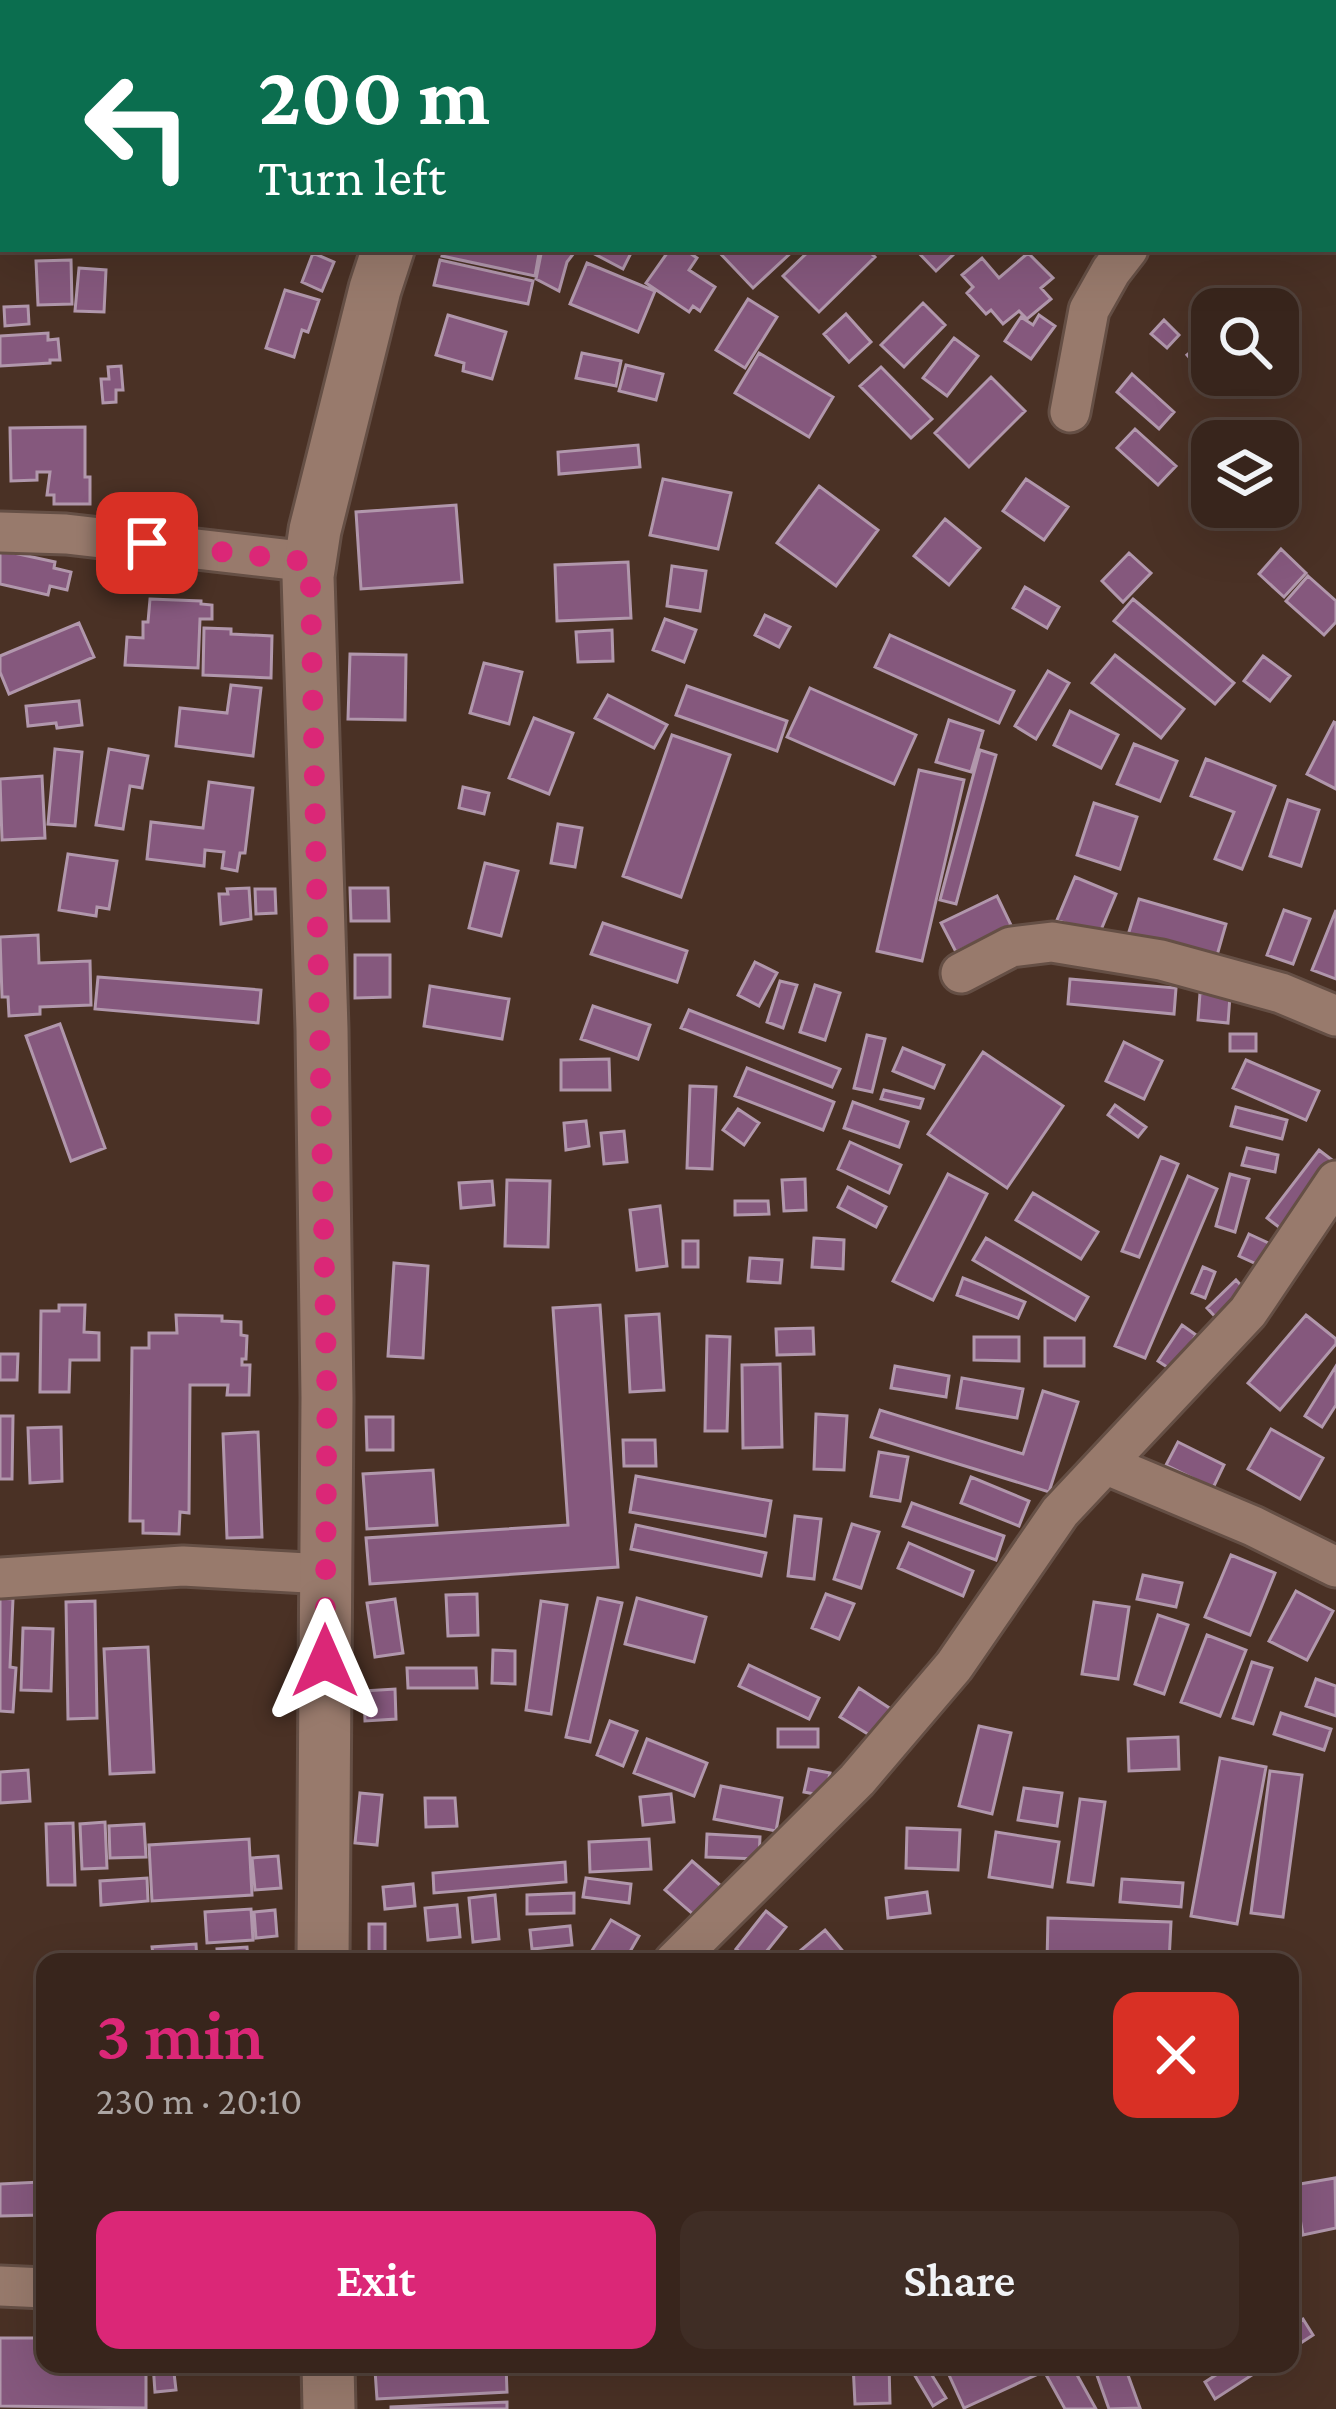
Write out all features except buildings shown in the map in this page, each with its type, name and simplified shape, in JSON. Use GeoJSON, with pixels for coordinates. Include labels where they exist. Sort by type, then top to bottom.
{"type":"FeatureCollection","features":[{"type":"Feature","properties":{"kind":"street"},"geometry":{"type":"LineString","coordinates":[[322,1953],[327,1398],[308,576],[315,530],[387,252]]}},
{"type":"Feature","properties":{"kind":"street"},"geometry":{"type":"LineString","coordinates":[[1070,412],[1088,310],[1127,252]]}},
{"type":"Feature","properties":{"kind":"street"},"geometry":{"type":"LineString","coordinates":[[0,532],[66,534],[310,562]]}},
{"type":"Feature","properties":{"kind":"street"},"geometry":{"type":"LineString","coordinates":[[961,973],[1010,947],[1052,942],[1160,960],[1281,993],[1336,1016]]}},
{"type":"Feature","properties":{"kind":"street"},"geometry":{"type":"LineString","coordinates":[[683,1953],[856,1780],[954,1666],[1060,1512],[1248,1312],[1336,1181]]}},
{"type":"Feature","properties":{"kind":"street"},"geometry":{"type":"LineString","coordinates":[[1105,1464],[1253,1526],[1336,1567]]}},
{"type":"Feature","properties":{"kind":"street"},"geometry":{"type":"LineString","coordinates":[[0,1578],[183,1566],[326,1574]]}},
{"type":"Feature","properties":{"kind":"street"},"geometry":{"type":"LineString","coordinates":[[0,2285],[36,2287]]}},
{"type":"Feature","properties":{"kind":"street"},"geometry":{"type":"LineString","coordinates":[[328,2373],[329,2409]]}},
{"type":"Feature","properties":{"kind":"route"},"geometry":{"type":"LineString","coordinates":[[147,543],[310,562],[322,1029],[325,1661]]}}]}
